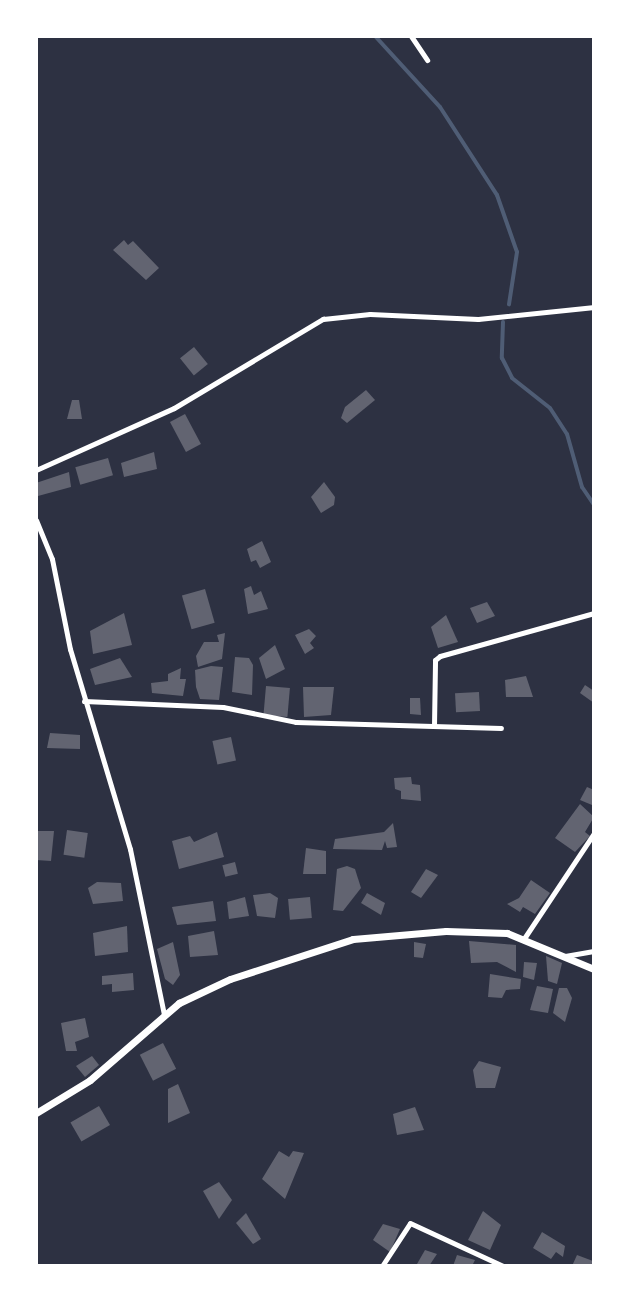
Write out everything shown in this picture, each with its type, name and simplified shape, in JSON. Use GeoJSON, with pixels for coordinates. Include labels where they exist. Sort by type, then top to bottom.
{"type":"FeatureCollection","features":[{"type":"Feature","properties":{"kind":"main road"},"geometry":{"type":"LineString","coordinates":[[36,1113],[90,1080],[164,1015],[230,979],[353,939],[446,931],[507,933],[594,969]]}},
{"type":"Feature","properties":{"kind":"street"},"geometry":{"type":"LineString","coordinates":[[411,36],[427,60]]}},
{"type":"Feature","properties":{"kind":"street"},"geometry":{"type":"LineString","coordinates":[[36,470],[174,408],[323,320],[370,314],[478,319],[594,307]]}},
{"type":"Feature","properties":{"kind":"street"},"geometry":{"type":"LineString","coordinates":[[36,520],[52,559],[84,701],[130,849],[164,1015]]}},
{"type":"Feature","properties":{"kind":"street"},"geometry":{"type":"LineString","coordinates":[[434,726],[435,660],[440,656],[594,614]]}},
{"type":"Feature","properties":{"kind":"street"},"geometry":{"type":"LineString","coordinates":[[84,701],[223,708],[296,722],[501,728]]}},
{"type":"Feature","properties":{"kind":"street"},"geometry":{"type":"LineString","coordinates":[[523,940],[594,833]]}},
{"type":"Feature","properties":{"kind":"street"},"geometry":{"type":"LineString","coordinates":[[566,956],[594,951]]}},
{"type":"Feature","properties":{"kind":"street"},"geometry":{"type":"LineString","coordinates":[[382,1266],[410,1223],[503,1266]]}},
{"type":"Feature","properties":{"kind":"building"},"geometry":{"type":"Polygon","coordinates":[[[124,240],[128,245],[133,241],[159,268],[146,280],[113,250],[124,240]]]}},
{"type":"Feature","properties":{"kind":"building"},"geometry":{"type":"Polygon","coordinates":[[[194,347],[208,364],[194,375],[180,358],[194,347]]]}},
{"type":"Feature","properties":{"kind":"building"},"geometry":{"type":"Polygon","coordinates":[[[366,390],[375,400],[347,423],[341,418],[345,407],[366,390]]]}},
{"type":"Feature","properties":{"kind":"building"},"geometry":{"type":"Polygon","coordinates":[[[72,400],[79,400],[82,419],[67,419],[72,400]]]}},
{"type":"Feature","properties":{"kind":"building"},"geometry":{"type":"Polygon","coordinates":[[[185,414],[201,444],[186,452],[170,422],[185,414]]]}},
{"type":"Feature","properties":{"kind":"building"},"geometry":{"type":"Polygon","coordinates":[[[154,452],[157,469],[124,477],[121,463],[154,452]]]}},
{"type":"Feature","properties":{"kind":"building"},"geometry":{"type":"Polygon","coordinates":[[[108,458],[113,475],[80,485],[75,467],[108,458]]]}},
{"type":"Feature","properties":{"kind":"building"},"geometry":{"type":"Polygon","coordinates":[[[69,472],[71,487],[38,496],[36,483],[69,472]]]}},
{"type":"Feature","properties":{"kind":"building"},"geometry":{"type":"Polygon","coordinates":[[[324,482],[335,497],[334,505],[321,513],[311,497],[324,482]]]}},
{"type":"Feature","properties":{"kind":"building"},"geometry":{"type":"Polygon","coordinates":[[[262,541],[271,562],[260,568],[256,560],[251,562],[247,549],[262,541]]]}},
{"type":"Feature","properties":{"kind":"building"},"geometry":{"type":"Polygon","coordinates":[[[251,586],[254,595],[261,591],[268,609],[248,614],[244,589],[251,586]]]}},
{"type":"Feature","properties":{"kind":"building"},"geometry":{"type":"Polygon","coordinates":[[[205,589],[215,623],[192,629],[182,596],[205,589]]]}},
{"type":"Feature","properties":{"kind":"building"},"geometry":{"type":"Polygon","coordinates":[[[487,602],[495,616],[477,623],[470,608],[487,602]]]}},
{"type":"Feature","properties":{"kind":"building"},"geometry":{"type":"Polygon","coordinates":[[[124,613],[132,645],[93,654],[90,631],[124,613]]]}},
{"type":"Feature","properties":{"kind":"building"},"geometry":{"type":"Polygon","coordinates":[[[446,615],[458,642],[438,648],[431,627],[446,615]]]}},
{"type":"Feature","properties":{"kind":"building"},"geometry":{"type":"Polygon","coordinates":[[[309,629],[316,636],[310,643],[314,648],[305,654],[295,635],[309,629]]]}},
{"type":"Feature","properties":{"kind":"building"},"geometry":{"type":"Polygon","coordinates":[[[225,633],[222,659],[198,667],[196,656],[204,642],[219,642],[217,635],[225,633]]]}},
{"type":"Feature","properties":{"kind":"building"},"geometry":{"type":"Polygon","coordinates":[[[275,645],[285,669],[266,679],[259,658],[275,645]]]}},
{"type":"Feature","properties":{"kind":"building"},"geometry":{"type":"Polygon","coordinates":[[[235,657],[249,658],[253,665],[252,695],[232,692],[235,657]]]}},
{"type":"Feature","properties":{"kind":"building"},"geometry":{"type":"Polygon","coordinates":[[[120,658],[132,677],[95,685],[90,669],[120,658]]]}},
{"type":"Feature","properties":{"kind":"building"},"geometry":{"type":"Polygon","coordinates":[[[211,666],[223,667],[219,700],[200,699],[196,687],[195,670],[211,666]]]}},
{"type":"Feature","properties":{"kind":"building"},"geometry":{"type":"Polygon","coordinates":[[[181,668],[180,679],[186,679],[183,696],[152,693],[151,683],[168,681],[168,674],[181,668]]]}},
{"type":"Feature","properties":{"kind":"building"},"geometry":{"type":"Polygon","coordinates":[[[526,676],[533,697],[506,697],[505,680],[526,676]]]}},
{"type":"Feature","properties":{"kind":"building"},"geometry":{"type":"Polygon","coordinates":[[[585,685],[594,691],[594,703],[580,693],[585,685]]]}},
{"type":"Feature","properties":{"kind":"building"},"geometry":{"type":"Polygon","coordinates":[[[266,686],[290,688],[287,717],[263,715],[266,686]]]}},
{"type":"Feature","properties":{"kind":"building"},"geometry":{"type":"Polygon","coordinates":[[[303,687],[334,687],[331,715],[304,717],[303,687]]]}},
{"type":"Feature","properties":{"kind":"building"},"geometry":{"type":"Polygon","coordinates":[[[479,692],[480,711],[456,712],[455,693],[479,692]]]}},
{"type":"Feature","properties":{"kind":"building"},"geometry":{"type":"Polygon","coordinates":[[[410,698],[420,698],[421,715],[410,714],[410,698]]]}},
{"type":"Feature","properties":{"kind":"building"},"geometry":{"type":"Polygon","coordinates":[[[50,733],[80,735],[80,749],[47,748],[50,733]]]}},
{"type":"Feature","properties":{"kind":"building"},"geometry":{"type":"Polygon","coordinates":[[[231,737],[236,760],[217,764],[212,741],[231,737]]]}},
{"type":"Feature","properties":{"kind":"building"},"geometry":{"type":"Polygon","coordinates":[[[411,777],[412,784],[420,785],[421,801],[401,799],[401,791],[395,789],[394,778],[411,777]]]}},
{"type":"Feature","properties":{"kind":"building"},"geometry":{"type":"Polygon","coordinates":[[[587,787],[594,790],[592,805],[580,800],[587,787]]]}},
{"type":"Feature","properties":{"kind":"building"},"geometry":{"type":"Polygon","coordinates":[[[580,804],[594,817],[585,832],[590,836],[575,852],[555,838],[580,804]]]}},
{"type":"Feature","properties":{"kind":"building"},"geometry":{"type":"Polygon","coordinates":[[[393,823],[397,847],[387,848],[385,841],[382,850],[333,849],[335,839],[384,832],[393,823]]]}},
{"type":"Feature","properties":{"kind":"building"},"geometry":{"type":"Polygon","coordinates":[[[67,830],[88,833],[84,858],[64,855],[67,830]]]}},
{"type":"Feature","properties":{"kind":"building"},"geometry":{"type":"Polygon","coordinates":[[[36,831],[54,831],[51,861],[36,860],[36,831]]]}},
{"type":"Feature","properties":{"kind":"building"},"geometry":{"type":"Polygon","coordinates":[[[217,832],[224,857],[179,869],[172,841],[190,836],[194,842],[217,832]]]}},
{"type":"Feature","properties":{"kind":"building"},"geometry":{"type":"Polygon","coordinates":[[[306,848],[326,851],[326,874],[303,874],[306,848]]]}},
{"type":"Feature","properties":{"kind":"building"},"geometry":{"type":"Polygon","coordinates":[[[235,862],[238,874],[225,877],[222,865],[235,862]]]}},
{"type":"Feature","properties":{"kind":"building"},"geometry":{"type":"Polygon","coordinates":[[[347,866],[355,869],[361,888],[343,911],[333,910],[337,869],[347,866]]]}},
{"type":"Feature","properties":{"kind":"building"},"geometry":{"type":"Polygon","coordinates":[[[426,869],[438,875],[421,898],[411,892],[426,869]]]}},
{"type":"Feature","properties":{"kind":"building"},"geometry":{"type":"Polygon","coordinates":[[[531,880],[550,893],[535,914],[523,907],[520,912],[507,904],[519,898],[531,880]]]}},
{"type":"Feature","properties":{"kind":"building"},"geometry":{"type":"Polygon","coordinates":[[[97,882],[121,883],[123,901],[93,904],[88,888],[97,882]]]}},
{"type":"Feature","properties":{"kind":"building"},"geometry":{"type":"Polygon","coordinates":[[[270,893],[278,898],[275,918],[257,916],[253,895],[270,893]]]}},
{"type":"Feature","properties":{"kind":"building"},"geometry":{"type":"Polygon","coordinates":[[[367,893],[385,903],[381,915],[361,903],[367,893]]]}},
{"type":"Feature","properties":{"kind":"building"},"geometry":{"type":"Polygon","coordinates":[[[245,897],[249,916],[229,919],[227,902],[245,897]]]}},
{"type":"Feature","properties":{"kind":"building"},"geometry":{"type":"Polygon","coordinates":[[[310,897],[312,918],[290,920],[288,899],[310,897]]]}},
{"type":"Feature","properties":{"kind":"building"},"geometry":{"type":"Polygon","coordinates":[[[213,901],[216,921],[177,925],[172,907],[213,901]]]}},
{"type":"Feature","properties":{"kind":"building"},"geometry":{"type":"Polygon","coordinates":[[[127,926],[128,952],[95,956],[93,933],[127,926]]]}},
{"type":"Feature","properties":{"kind":"building"},"geometry":{"type":"Polygon","coordinates":[[[214,931],[218,955],[190,957],[188,936],[214,931]]]}},
{"type":"Feature","properties":{"kind":"building"},"geometry":{"type":"Polygon","coordinates":[[[469,941],[516,945],[516,972],[497,962],[471,963],[469,941]]]}},
{"type":"Feature","properties":{"kind":"building"},"geometry":{"type":"Polygon","coordinates":[[[173,942],[180,975],[173,985],[165,979],[157,949],[173,942]]]}},
{"type":"Feature","properties":{"kind":"building"},"geometry":{"type":"Polygon","coordinates":[[[414,942],[426,944],[423,958],[414,957],[414,942]]]}},
{"type":"Feature","properties":{"kind":"building"},"geometry":{"type":"Polygon","coordinates":[[[546,956],[562,963],[557,984],[548,981],[546,956]]]}},
{"type":"Feature","properties":{"kind":"building"},"geometry":{"type":"Polygon","coordinates":[[[524,962],[537,963],[534,980],[523,977],[524,962]]]}},
{"type":"Feature","properties":{"kind":"building"},"geometry":{"type":"Polygon","coordinates":[[[133,973],[134,990],[112,992],[112,984],[102,985],[102,976],[133,973]]]}},
{"type":"Feature","properties":{"kind":"building"},"geometry":{"type":"Polygon","coordinates":[[[490,974],[521,979],[520,989],[506,990],[502,998],[488,997],[490,974]]]}},
{"type":"Feature","properties":{"kind":"building"},"geometry":{"type":"Polygon","coordinates":[[[537,986],[553,989],[548,1013],[530,1010],[537,986]]]}},
{"type":"Feature","properties":{"kind":"building"},"geometry":{"type":"Polygon","coordinates":[[[559,988],[567,988],[572,998],[565,1022],[553,1013],[559,988]]]}},
{"type":"Feature","properties":{"kind":"building"},"geometry":{"type":"Polygon","coordinates":[[[85,1018],[89,1037],[75,1042],[77,1051],[66,1051],[61,1023],[85,1018]]]}},
{"type":"Feature","properties":{"kind":"building"},"geometry":{"type":"Polygon","coordinates":[[[163,1043],[176,1069],[153,1081],[140,1055],[163,1043]]]}},
{"type":"Feature","properties":{"kind":"building"},"geometry":{"type":"Polygon","coordinates":[[[92,1056],[99,1065],[85,1077],[76,1066],[92,1056]]]}},
{"type":"Feature","properties":{"kind":"building"},"geometry":{"type":"Polygon","coordinates":[[[479,1061],[501,1067],[495,1088],[476,1088],[473,1070],[479,1061]]]}},
{"type":"Feature","properties":{"kind":"building"},"geometry":{"type":"Polygon","coordinates":[[[178,1084],[190,1113],[168,1123],[168,1089],[178,1084]]]}},
{"type":"Feature","properties":{"kind":"building"},"geometry":{"type":"Polygon","coordinates":[[[99,1106],[110,1125],[81,1142],[70,1122],[99,1106]]]}},
{"type":"Feature","properties":{"kind":"building"},"geometry":{"type":"Polygon","coordinates":[[[415,1107],[424,1130],[397,1135],[393,1114],[415,1107]]]}},
{"type":"Feature","properties":{"kind":"building"},"geometry":{"type":"Polygon","coordinates":[[[279,1151],[289,1157],[293,1151],[304,1153],[285,1199],[262,1179],[279,1151]]]}},
{"type":"Feature","properties":{"kind":"building"},"geometry":{"type":"Polygon","coordinates":[[[219,1182],[232,1200],[219,1219],[203,1191],[219,1182]]]}},
{"type":"Feature","properties":{"kind":"building"},"geometry":{"type":"Polygon","coordinates":[[[483,1211],[501,1225],[490,1250],[468,1240],[483,1211]]]}},
{"type":"Feature","properties":{"kind":"building"},"geometry":{"type":"Polygon","coordinates":[[[246,1213],[261,1239],[253,1244],[236,1223],[246,1213]]]}},
{"type":"Feature","properties":{"kind":"building"},"geometry":{"type":"Polygon","coordinates":[[[383,1224],[400,1229],[390,1252],[373,1240],[383,1224]]]}},
{"type":"Feature","properties":{"kind":"building"},"geometry":{"type":"Polygon","coordinates":[[[542,1232],[565,1246],[563,1257],[556,1252],[551,1259],[533,1248],[542,1232]]]}},
{"type":"Feature","properties":{"kind":"building"},"geometry":{"type":"Polygon","coordinates":[[[425,1250],[437,1254],[429,1266],[417,1264],[425,1250]]]}},
{"type":"Feature","properties":{"kind":"building"},"geometry":{"type":"Polygon","coordinates":[[[457,1255],[475,1260],[472,1266],[453,1266],[457,1255]]]}},
{"type":"Feature","properties":{"kind":"building"},"geometry":{"type":"Polygon","coordinates":[[[577,1255],[593,1261],[591,1266],[572,1266],[577,1255]]]}},
{"type":"Feature","properties":{"kind":"waterway"},"geometry":{"type":"LineString","coordinates":[[375,36],[440,107],[497,195],[517,252],[509,304]]}},
{"type":"Feature","properties":{"kind":"waterway"},"geometry":{"type":"LineString","coordinates":[[503,322],[502,358],[512,378],[550,408],[567,434],[582,487],[594,505]]}}]}
